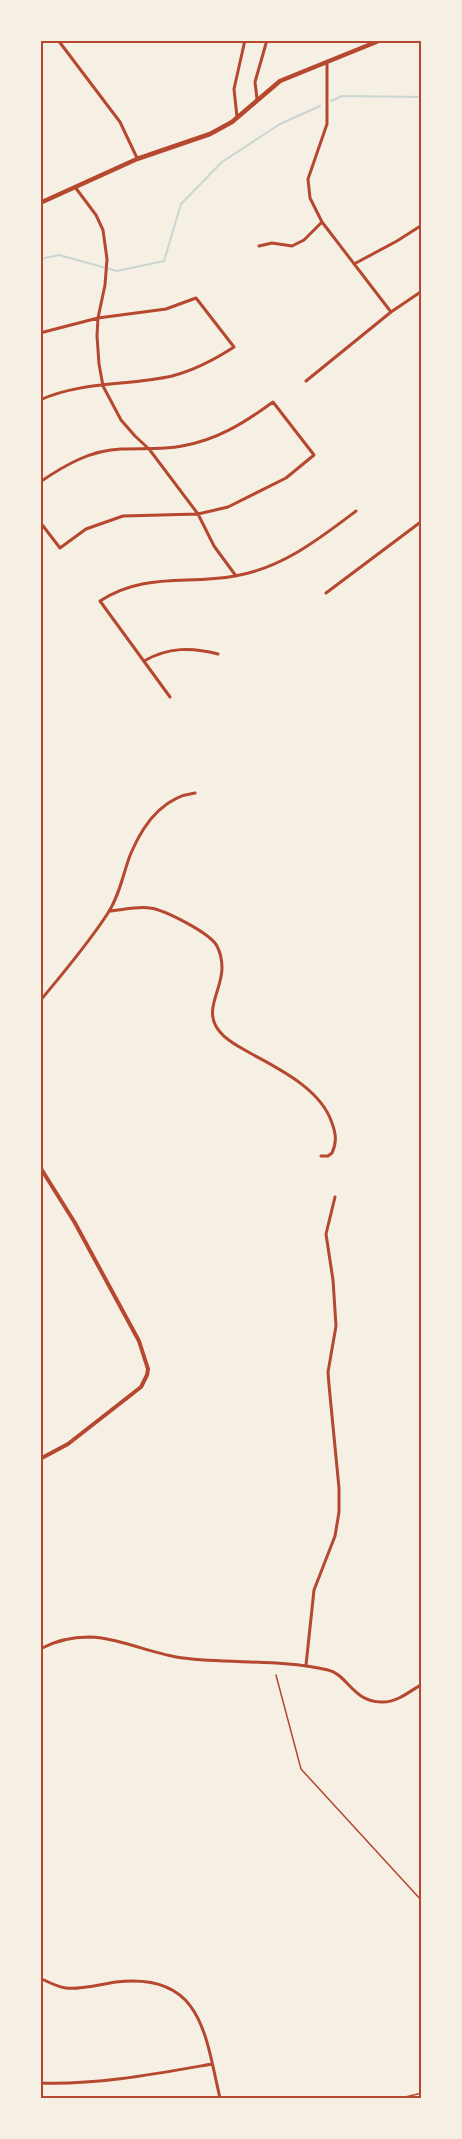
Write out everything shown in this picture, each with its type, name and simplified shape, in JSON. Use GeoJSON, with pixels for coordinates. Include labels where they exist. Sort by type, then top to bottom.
{"type":"FeatureCollection","features":[{"type":"Feature","properties":{"kind":"main road"},"geometry":{"type":"LineString","coordinates":[[40,203],[137,159],[210,134],[237,117],[280,81],[327,64],[381,40]]}},
{"type":"Feature","properties":{"kind":"street"},"geometry":{"type":"LineString","coordinates":[[58,40],[120,122],[137,159]]}},
{"type":"Feature","properties":{"kind":"street"},"geometry":{"type":"LineString","coordinates":[[237,117],[234,89],[245,40]]}},
{"type":"Feature","properties":{"kind":"street"},"geometry":{"type":"LineString","coordinates":[[257,99],[255,82],[267,40]]}},
{"type":"Feature","properties":{"kind":"street"},"geometry":{"type":"LineString","coordinates":[[327,64],[327,124],[308,179],[310,198],[322,222],[391,312]]}},
{"type":"Feature","properties":{"kind":"street"},"geometry":{"type":"LineString","coordinates":[[75,187],[96,214],[103,230],[107,263],[97,336],[99,364],[104,386],[122,420],[149,449],[198,514],[214,546],[236,576]]}},
{"type":"Feature","properties":{"kind":"street"},"geometry":{"type":"LineString","coordinates":[[259,246],[272,243],[292,246],[303,240],[322,222]]}},
{"type":"Feature","properties":{"kind":"street"},"geometry":{"type":"LineString","coordinates":[[354,264],[422,225]]}},
{"type":"Feature","properties":{"kind":"street"},"geometry":{"type":"LineString","coordinates":[[306,381],[391,312],[422,291]]}},
{"type":"Feature","properties":{"kind":"street"},"geometry":{"type":"LineString","coordinates":[[40,333],[98,318],[166,309],[196,298],[234,347],[193,370],[170,376],[104,386],[89,385],[53,394],[40,400]]}},
{"type":"Feature","properties":{"kind":"street"},"geometry":{"type":"LineString","coordinates":[[40,482],[83,457],[119,449],[181,447],[219,436],[243,424],[273,402],[314,455],[286,478],[228,507],[198,514],[123,516],[86,529],[60,548],[40,522]]}},
{"type":"Feature","properties":{"kind":"street"},"geometry":{"type":"LineString","coordinates":[[170,697],[100,601],[138,583],[236,576],[272,566],[308,547],[356,511]]}},
{"type":"Feature","properties":{"kind":"street"},"geometry":{"type":"LineString","coordinates":[[326,593],[421,522]]}},
{"type":"Feature","properties":{"kind":"street"},"geometry":{"type":"LineString","coordinates":[[144,661],[180,648],[197,648],[218,654]]}},
{"type":"Feature","properties":{"kind":"street"},"geometry":{"type":"LineString","coordinates":[[40,1000],[109,911],[131,854],[153,816],[171,800],[181,795],[195,793]]}},
{"type":"Feature","properties":{"kind":"street"},"geometry":{"type":"LineString","coordinates":[[109,911],[150,908],[162,911],[186,923],[215,943],[222,969],[211,1012],[216,1025],[231,1043],[301,1085],[317,1099],[329,1115],[336,1140],[332,1153],[321,1156]]}},
{"type":"Feature","properties":{"kind":"street"},"geometry":{"type":"LineString","coordinates":[[40,1167],[75,1223],[134,1331],[148,1368],[141,1387],[68,1444],[40,1459]]}},
{"type":"Feature","properties":{"kind":"street"},"geometry":{"type":"LineString","coordinates":[[306,1665],[314,1590],[335,1536],[339,1512],[339,1488],[328,1385],[336,1326],[333,1280],[326,1234],[335,1197]]}},
{"type":"Feature","properties":{"kind":"street"},"geometry":{"type":"LineString","coordinates":[[40,1649],[59,1641],[88,1637],[116,1641],[180,1658],[306,1665],[330,1670],[360,1696],[378,1703],[399,1698],[422,1684]]}},
{"type":"Feature","properties":{"kind":"street"},"geometry":{"type":"LineString","coordinates":[[44,1980],[66,1988],[140,1981],[149,1981],[170,1988],[189,2001],[199,2019],[220,2098]]}},
{"type":"Feature","properties":{"kind":"street"},"geometry":{"type":"LineString","coordinates":[[40,2083],[69,2084],[138,2077],[212,2064]]}},
{"type":"Feature","properties":{"kind":"lane"},"geometry":{"type":"LineString","coordinates":[[276,1675],[301,1769],[422,1901]]}},
{"type":"Feature","properties":{"kind":"lane"},"geometry":{"type":"LineString","coordinates":[[401,2098],[422,2093]]}},
{"type":"Feature","properties":{"kind":"waterway"},"geometry":{"type":"LineString","coordinates":[[331,101],[342,96],[422,97]]}},
{"type":"Feature","properties":{"kind":"waterway"},"geometry":{"type":"LineString","coordinates":[[40,259],[59,255],[117,271],[164,261],[181,204],[222,162],[280,124],[320,106]]}}]}
